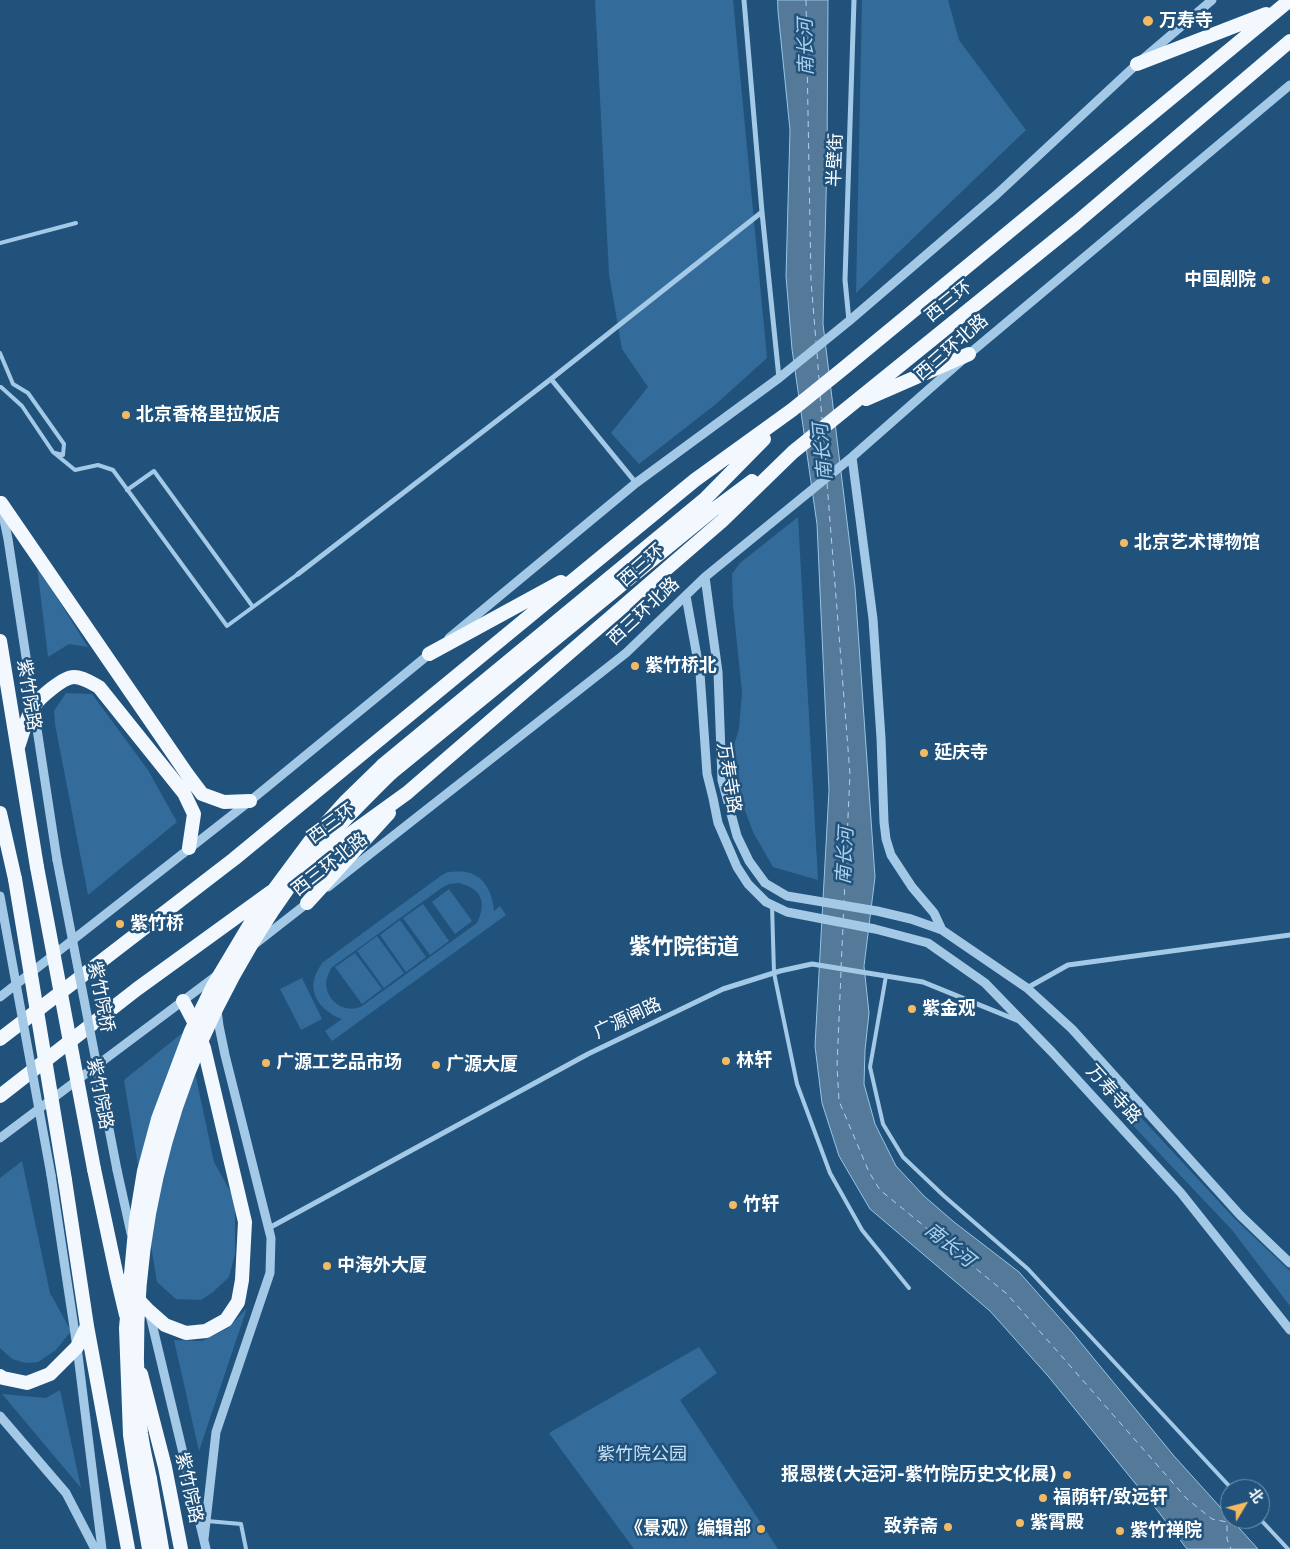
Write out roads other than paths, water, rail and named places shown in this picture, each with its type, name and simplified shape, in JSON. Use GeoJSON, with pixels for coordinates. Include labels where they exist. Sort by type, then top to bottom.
{"type":"FeatureCollection","features":[{"type":"Feature","properties":{"kind":"highway","name":"西三环"},"geometry":{"type":"LineString","coordinates":[[0,1039],[234,859],[696,480],[792,410],[1290,0]]}},
{"type":"Feature","properties":{"kind":"highway"},"geometry":{"type":"LineString","coordinates":[[1137,64],[1278,10]]}},
{"type":"Feature","properties":{"kind":"highway","name":"西三环"},"geometry":{"type":"LineString","coordinates":[[0,1096],[137,989],[407,792],[722,521],[792,452],[1076,223],[1290,41]]}},
{"type":"Feature","properties":{"kind":"highway"},"geometry":{"type":"LineString","coordinates":[[847,408],[968,354]]}},
{"type":"Feature","properties":{"kind":"highway"},"geometry":{"type":"LineString","coordinates":[[387,769],[704,499],[792,410]]}},
{"type":"Feature","properties":{"kind":"highway"},"geometry":{"type":"LineString","coordinates":[[162,1549],[130,1435],[126,1328],[136,1220],[144,1171],[158,1119],[191,1031],[213,986],[252,921],[277,884],[311,840],[346,801],[713,510],[792,452]]}},
{"type":"Feature","properties":{"kind":"highway"},"geometry":{"type":"LineString","coordinates":[[0,502],[202,794],[224,802],[250,801]]}},
{"type":"Feature","properties":{"kind":"highway"},"geometry":{"type":"LineString","coordinates":[[429,654],[590,566]]}},
{"type":"Feature","properties":{"kind":"highway","name":"紫竹院路"},"geometry":{"type":"LineString","coordinates":[[0,641],[37,867],[94,1169],[117,1277],[165,1468],[181,1549]]}},
{"type":"Feature","properties":{"kind":"highway"},"geometry":{"type":"LineString","coordinates":[[18,747],[33,707],[60,683],[73,677],[87,680],[100,687],[184,793],[194,814],[189,848]]}},
{"type":"Feature","properties":{"kind":"highway"},"geometry":{"type":"LineString","coordinates":[[307,903],[407,792]]}},
{"type":"Feature","properties":{"kind":"highway"},"geometry":{"type":"LineString","coordinates":[[0,813],[15,879],[87,1326],[128,1549]]}},
{"type":"Feature","properties":{"kind":"highway"},"geometry":{"type":"LineString","coordinates":[[0,849],[15,879]]}},
{"type":"Feature","properties":{"kind":"highway"},"geometry":{"type":"LineString","coordinates":[[117,1277],[148,1310],[165,1324],[186,1332],[206,1331],[226,1320],[238,1302],[242,1280],[245,1222],[204,1048],[183,1001]]}},
{"type":"Feature","properties":{"kind":"highway"},"geometry":{"type":"LineString","coordinates":[[0,1376],[27,1383],[50,1374],[77,1347],[87,1326]]}},
{"type":"Feature","properties":{"kind":"highway"},"geometry":{"type":"LineString","coordinates":[[143,1480],[149,1549]]}},
{"type":"Feature","properties":{"kind":"street"},"geometry":{"type":"LineString","coordinates":[[744,0],[762,212],[779,378]]}},
{"type":"Feature","properties":{"kind":"street","name":"半壁街"},"geometry":{"type":"LineString","coordinates":[[849,321],[845,280],[854,0]]}},
{"type":"Feature","properties":{"kind":"street"},"geometry":{"type":"LineString","coordinates":[[0,997],[250,801],[636,483],[779,378],[849,321],[996,195],[1137,64],[1212,0]]}},
{"type":"Feature","properties":{"kind":"street","name":"西三环北路"},"geometry":{"type":"LineString","coordinates":[[0,1138],[218,974],[626,653],[704,577],[852,457],[968,354],[1290,85]]}},
{"type":"Feature","properties":{"kind":"street"},"geometry":{"type":"LineString","coordinates":[[298,574],[762,212]]}},
{"type":"Feature","properties":{"kind":"street"},"geometry":{"type":"LineString","coordinates":[[551,378],[636,483]]}},
{"type":"Feature","properties":{"kind":"street"},"geometry":{"type":"LineString","coordinates":[[852,457],[873,619],[886,839],[895,863],[934,913],[942,930]]}},
{"type":"Feature","properties":{"kind":"street","name":"紫竹院路"},"geometry":{"type":"LineString","coordinates":[[0,502],[8,540],[56,860]]}},
{"type":"Feature","properties":{"kind":"street","name":"万寿寺路"},"geometry":{"type":"LineString","coordinates":[[704,577],[718,672],[722,780],[737,836],[749,861],[765,883],[787,896],[877,911],[942,930],[1026,988],[1072,1029],[1240,1215],[1290,1263]]}},
{"type":"Feature","properties":{"kind":"street","name":"万寿寺路"},"geometry":{"type":"LineString","coordinates":[[686,596],[700,673],[707,774],[718,823],[748,884],[766,902],[787,912],[875,929],[928,943],[985,983],[1181,1193],[1290,1330]]}},
{"type":"Feature","properties":{"kind":"street","name":"紫竹院桥"},"geometry":{"type":"LineString","coordinates":[[56,860],[117,1170]]}},
{"type":"Feature","properties":{"kind":"street"},"geometry":{"type":"LineString","coordinates":[[0,896],[52,1175],[77,1347],[102,1549]]}},
{"type":"Feature","properties":{"kind":"street"},"geometry":{"type":"LineString","coordinates":[[1026,988],[1068,965],[1290,935]]}},
{"type":"Feature","properties":{"kind":"street","name":"广源闸路"},"geometry":{"type":"LineString","coordinates":[[269,1228],[588,1054],[723,989],[774,973],[812,964],[924,982],[1025,1024]]}},
{"type":"Feature","properties":{"kind":"street"},"geometry":{"type":"LineString","coordinates":[[204,1538],[216,1432],[270,1273],[271,1238],[218,1026],[218,974]]}},
{"type":"Feature","properties":{"kind":"street","name":"紫竹院路"},"geometry":{"type":"LineString","coordinates":[[117,1170],[148,1310],[206,1549]]}},
{"type":"Feature","properties":{"kind":"street"},"geometry":{"type":"LineString","coordinates":[[0,1416],[66,1493],[95,1549]]}},
{"type":"Feature","properties":{"kind":"lane"},"geometry":{"type":"LineString","coordinates":[[0,243],[76,224]]}},
{"type":"Feature","properties":{"kind":"lane"},"geometry":{"type":"LineString","coordinates":[[0,354],[13,384],[28,393],[64,444],[63,455],[53,452]]}},
{"type":"Feature","properties":{"kind":"lane"},"geometry":{"type":"LineString","coordinates":[[1,387],[13,384]]}},
{"type":"Feature","properties":{"kind":"lane"},"geometry":{"type":"LineString","coordinates":[[1,387],[22,406],[53,452],[75,470],[98,465],[113,470],[227,626],[298,574]]}},
{"type":"Feature","properties":{"kind":"lane"},"geometry":{"type":"LineString","coordinates":[[127,490],[154,472],[253,607]]}},
{"type":"Feature","properties":{"kind":"lane"},"geometry":{"type":"LineString","coordinates":[[772,905],[774,973],[797,1084],[830,1173],[862,1230],[909,1288]]}},
{"type":"Feature","properties":{"kind":"lane"},"geometry":{"type":"LineString","coordinates":[[885,976],[870,1067],[883,1124],[903,1157],[944,1196],[1028,1269],[1223,1479]]}},
{"type":"Feature","properties":{"kind":"lane"},"geometry":{"type":"LineString","coordinates":[[207,1521],[242,1524],[246,1549]]}},
{"type":"Feature","properties":{"kind":"lane"},"geometry":{"type":"LineString","coordinates":[[1269,1529],[1288,1549]]}},
{"type":"Feature","properties":{"kind":"water","name":"南长河"},"geometry":{"type":"Polygon","coordinates":[[[778,0],[828,0],[823,324],[855,587],[875,877],[864,966],[869,1013],[864,1084],[875,1124],[896,1166],[924,1196],[954,1222],[1019,1272],[1072,1332],[1174,1456],[1220,1507],[1220,1529],[1240,1529],[1258,1549],[1187,1549],[1048,1376],[990,1311],[870,1209],[839,1156],[822,1103],[815,1046],[829,790],[817,524],[792,349],[786,276],[790,130],[778,0]]]}},
{"type":"Feature","properties":{"kind":"place","name":"万寿寺"},"geometry":{"type":"Point","coordinates":[1148,21]}},
{"type":"Feature","properties":{"kind":"place","name":"中国剧院"},"geometry":{"type":"Point","coordinates":[1266,280]}},
{"type":"Feature","properties":{"kind":"place","name":"北京香格里拉饭店"},"geometry":{"type":"Point","coordinates":[126,415]}},
{"type":"Feature","properties":{"kind":"place","name":"北京艺术博物馆"},"geometry":{"type":"Point","coordinates":[1124,543]}},
{"type":"Feature","properties":{"kind":"place","name":"紫竹桥北"},"geometry":{"type":"Point","coordinates":[635,666]}},
{"type":"Feature","properties":{"kind":"place","name":"延庆寺"},"geometry":{"type":"Point","coordinates":[924,753]}},
{"type":"Feature","properties":{"kind":"place","name":"紫竹桥"},"geometry":{"type":"Point","coordinates":[120,924]}},
{"type":"Feature","properties":{"kind":"place","name":"紫金观"},"geometry":{"type":"Point","coordinates":[912,1009]}},
{"type":"Feature","properties":{"kind":"place","name":"林轩"},"geometry":{"type":"Point","coordinates":[726,1061]}},
{"type":"Feature","properties":{"kind":"place","name":"广源工艺品市场"},"geometry":{"type":"Point","coordinates":[266,1063]}},
{"type":"Feature","properties":{"kind":"place","name":"广源大厦"},"geometry":{"type":"Point","coordinates":[436,1065]}},
{"type":"Feature","properties":{"kind":"place","name":"竹轩"},"geometry":{"type":"Point","coordinates":[733,1205]}},
{"type":"Feature","properties":{"kind":"place","name":"中海外大厦"},"geometry":{"type":"Point","coordinates":[327,1266]}},
{"type":"Feature","properties":{"kind":"place","name":"报恩楼(大运河-紫竹院历史文化展)"},"geometry":{"type":"Point","coordinates":[1067,1475]}},
{"type":"Feature","properties":{"kind":"place","name":"福荫轩/致远轩"},"geometry":{"type":"Point","coordinates":[1043,1498]}},
{"type":"Feature","properties":{"kind":"place","name":"紫霄殿"},"geometry":{"type":"Point","coordinates":[1020,1523]}},
{"type":"Feature","properties":{"kind":"place","name":"致养斋"},"geometry":{"type":"Point","coordinates":[948,1527]}},
{"type":"Feature","properties":{"kind":"place","name":"《景观》编辑部"},"geometry":{"type":"Point","coordinates":[761,1529]}},
{"type":"Feature","properties":{"kind":"place","name":"紫竹禅院"},"geometry":{"type":"Point","coordinates":[1120,1531]}},
{"type":"Feature","properties":{"kind":"district","name":"紫竹院街道"},"geometry":{"type":"Point","coordinates":[684,948]}},
{"type":"Feature","properties":{"kind":"park label","name":"紫竹院公园"},"geometry":{"type":"Point","coordinates":[642,1455]}}]}
